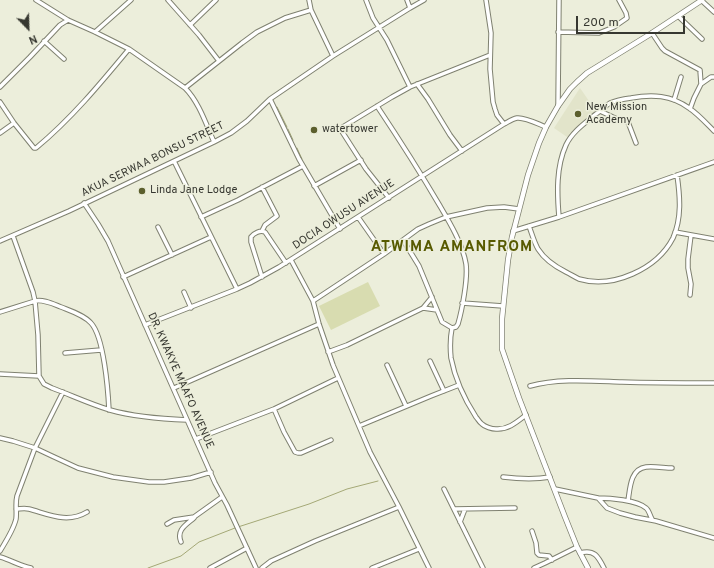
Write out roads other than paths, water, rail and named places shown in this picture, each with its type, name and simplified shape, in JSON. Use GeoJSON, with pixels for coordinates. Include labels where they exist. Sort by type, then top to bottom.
{"type":"FeatureCollection","features":[{"type":"Feature","properties":{"kind":"street"},"geometry":{"type":"LineString","coordinates":[[36,0],[68,20],[129,49],[185,88],[195,100],[214,142]]}},
{"type":"Feature","properties":{"kind":"street"},"geometry":{"type":"LineString","coordinates":[[95,32],[131,0]]}},
{"type":"Feature","properties":{"kind":"street"},"geometry":{"type":"LineString","coordinates":[[168,0],[199,35],[219,61]]}},
{"type":"Feature","properties":{"kind":"street"},"geometry":{"type":"LineString","coordinates":[[190,25],[216,0]]}},
{"type":"Feature","properties":{"kind":"street"},"geometry":{"type":"LineString","coordinates":[[309,0],[311,10],[332,56]]}},
{"type":"Feature","properties":{"kind":"street"},"geometry":{"type":"LineString","coordinates":[[366,0],[373,18],[387,40],[410,87]]}},
{"type":"Feature","properties":{"kind":"street"},"geometry":{"type":"LineString","coordinates":[[408,0],[410,8]]}},
{"type":"Feature","properties":{"kind":"street","name":"AKUA SERWAA BONSU STREET"},"geometry":{"type":"LineString","coordinates":[[0,241],[230,134],[247,121],[270,99],[332,56],[424,0]]}},
{"type":"Feature","properties":{"kind":"street"},"geometry":{"type":"LineString","coordinates":[[486,0],[491,34],[490,55],[494,109],[504,124]]}},
{"type":"Feature","properties":{"kind":"street"},"geometry":{"type":"LineString","coordinates":[[558,106],[559,0]]}},
{"type":"Feature","properties":{"kind":"street"},"geometry":{"type":"LineString","coordinates":[[558,32],[598,33],[614,27],[627,18],[619,0]]}},
{"type":"Feature","properties":{"kind":"street"},"geometry":{"type":"LineString","coordinates":[[588,568],[577,547],[502,349],[501,335],[503,306],[508,260],[513,232],[528,175],[539,142],[558,106],[573,85],[587,73],[702,0],[714,12]]}},
{"type":"Feature","properties":{"kind":"street"},"geometry":{"type":"LineString","coordinates":[[185,88],[242,43],[266,27],[285,18],[311,10]]}},
{"type":"Feature","properties":{"kind":"street"},"geometry":{"type":"LineString","coordinates":[[59,15],[60,25]]}},
{"type":"Feature","properties":{"kind":"street"},"geometry":{"type":"LineString","coordinates":[[678,16],[702,39]]}},
{"type":"Feature","properties":{"kind":"street"},"geometry":{"type":"LineString","coordinates":[[0,87],[60,25],[68,20]]}},
{"type":"Feature","properties":{"kind":"street"},"geometry":{"type":"LineString","coordinates":[[652,33],[665,51],[699,69],[701,72],[701,84],[690,109]]}},
{"type":"Feature","properties":{"kind":"street"},"geometry":{"type":"LineString","coordinates":[[44,41],[64,59]]}},
{"type":"Feature","properties":{"kind":"street"},"geometry":{"type":"LineString","coordinates":[[0,102],[14,123],[34,148],[36,148],[76,112],[129,49]]}},
{"type":"Feature","properties":{"kind":"street"},"geometry":{"type":"LineString","coordinates":[[389,198],[340,128],[410,87],[490,55]]}},
{"type":"Feature","properties":{"kind":"street"},"geometry":{"type":"LineString","coordinates":[[701,84],[714,76]]}},
{"type":"Feature","properties":{"kind":"street"},"geometry":{"type":"LineString","coordinates":[[674,100],[681,77]]}},
{"type":"Feature","properties":{"kind":"street"},"geometry":{"type":"LineString","coordinates":[[417,84],[462,151]]}},
{"type":"Feature","properties":{"kind":"street"},"geometry":{"type":"LineString","coordinates":[[559,217],[559,171],[569,139],[575,132],[610,104],[616,101],[656,95],[679,102],[690,109],[714,131]]}},
{"type":"Feature","properties":{"kind":"street"},"geometry":{"type":"LineString","coordinates":[[270,99],[303,166],[340,229]]}},
{"type":"Feature","properties":{"kind":"street"},"geometry":{"type":"LineString","coordinates":[[377,106],[422,176],[446,217],[461,248],[466,263],[466,275],[458,324],[456,327],[452,328]]}},
{"type":"Feature","properties":{"kind":"street"},"geometry":{"type":"LineString","coordinates":[[600,111],[612,118],[629,123],[636,143]]}},
{"type":"Feature","properties":{"kind":"street","name":"DOCIA OWUSU AVENUE"},"geometry":{"type":"LineString","coordinates":[[145,325],[237,289],[286,263],[514,119],[520,118],[546,127]]}},
{"type":"Feature","properties":{"kind":"street"},"geometry":{"type":"LineString","coordinates":[[0,133],[14,123]]}},
{"type":"Feature","properties":{"kind":"street"},"geometry":{"type":"LineString","coordinates":[[314,186],[361,160]]}},
{"type":"Feature","properties":{"kind":"street"},"geometry":{"type":"LineString","coordinates":[[174,161],[237,289]]}},
{"type":"Feature","properties":{"kind":"street"},"geometry":{"type":"LineString","coordinates":[[513,232],[714,162]]}},
{"type":"Feature","properties":{"kind":"street"},"geometry":{"type":"LineString","coordinates":[[201,216],[238,200],[303,166]]}},
{"type":"Feature","properties":{"kind":"street"},"geometry":{"type":"LineString","coordinates":[[529,226],[537,248],[551,264],[558,268],[578,278],[595,281],[607,281],[624,277],[640,270],[654,261],[668,247],[678,221],[679,208],[677,175]]}},
{"type":"Feature","properties":{"kind":"street"},"geometry":{"type":"LineString","coordinates":[[262,187],[277,215],[264,226],[262,231],[252,235],[250,239],[262,276]]}},
{"type":"Feature","properties":{"kind":"street","name":"DR. KWAKYE MAAFO AVENUE"},"geometry":{"type":"LineString","coordinates":[[84,203],[105,235],[215,483],[256,568]]}},
{"type":"Feature","properties":{"kind":"street"},"geometry":{"type":"LineString","coordinates":[[313,301],[384,254],[418,229],[429,224],[446,217],[487,208],[504,207],[519,209]]}},
{"type":"Feature","properties":{"kind":"street"},"geometry":{"type":"LineString","coordinates":[[358,217],[384,254]]}},
{"type":"Feature","properties":{"kind":"street"},"geometry":{"type":"LineString","coordinates":[[158,227],[172,255]]}},
{"type":"Feature","properties":{"kind":"street"},"geometry":{"type":"LineString","coordinates":[[262,231],[266,234],[286,263]]}},
{"type":"Feature","properties":{"kind":"street"},"geometry":{"type":"LineString","coordinates":[[675,232],[714,239]]}},
{"type":"Feature","properties":{"kind":"street"},"geometry":{"type":"LineString","coordinates":[[690,295],[691,284],[688,263],[691,235]]}},
{"type":"Feature","properties":{"kind":"street"},"geometry":{"type":"LineString","coordinates":[[13,236],[35,301],[39,376],[44,384],[109,410],[125,414],[156,418],[187,420]]}},
{"type":"Feature","properties":{"kind":"street"},"geometry":{"type":"LineString","coordinates":[[123,277],[211,237]]}},
{"type":"Feature","properties":{"kind":"street"},"geometry":{"type":"LineString","coordinates":[[403,240],[417,262],[443,323],[452,328]]}},
{"type":"Feature","properties":{"kind":"street"},"geometry":{"type":"LineString","coordinates":[[291,260],[313,301],[328,352],[373,458],[429,568]]}},
{"type":"Feature","properties":{"kind":"street"},"geometry":{"type":"LineString","coordinates":[[184,292],[190,308]]}},
{"type":"Feature","properties":{"kind":"street"},"geometry":{"type":"LineString","coordinates":[[328,352],[347,345],[423,308],[432,297]]}},
{"type":"Feature","properties":{"kind":"street"},"geometry":{"type":"LineString","coordinates":[[0,312],[35,301],[44,301],[75,312],[86,319],[94,327],[101,350],[107,378],[109,410]]}},
{"type":"Feature","properties":{"kind":"street"},"geometry":{"type":"LineString","coordinates":[[462,303],[503,306]]}},
{"type":"Feature","properties":{"kind":"street"},"geometry":{"type":"LineString","coordinates":[[423,308],[437,310]]}},
{"type":"Feature","properties":{"kind":"street"},"geometry":{"type":"LineString","coordinates":[[174,388],[319,324]]}},
{"type":"Feature","properties":{"kind":"street"},"geometry":{"type":"LineString","coordinates":[[452,328],[450,348],[459,385],[483,426],[497,429],[506,428],[526,415]]}},
{"type":"Feature","properties":{"kind":"street"},"geometry":{"type":"LineString","coordinates":[[65,353],[101,350]]}},
{"type":"Feature","properties":{"kind":"street"},"geometry":{"type":"LineString","coordinates":[[430,362],[444,391]]}},
{"type":"Feature","properties":{"kind":"street"},"geometry":{"type":"LineString","coordinates":[[387,365],[406,406]]}},
{"type":"Feature","properties":{"kind":"street"},"geometry":{"type":"LineString","coordinates":[[0,374],[39,376]]}},
{"type":"Feature","properties":{"kind":"street"},"geometry":{"type":"LineString","coordinates":[[196,439],[274,409],[338,378]]}},
{"type":"Feature","properties":{"kind":"street"},"geometry":{"type":"LineString","coordinates":[[530,386],[552,382],[579,381],[714,383]]}},
{"type":"Feature","properties":{"kind":"street"},"geometry":{"type":"LineString","coordinates":[[359,426],[459,385]]}},
{"type":"Feature","properties":{"kind":"street"},"geometry":{"type":"LineString","coordinates":[[0,551],[15,522],[16,496],[35,448],[63,392]]}},
{"type":"Feature","properties":{"kind":"street"},"geometry":{"type":"LineString","coordinates":[[274,409],[295,452],[301,453],[331,440]]}},
{"type":"Feature","properties":{"kind":"street"},"geometry":{"type":"LineString","coordinates":[[0,438],[35,448],[84,470],[118,478],[149,482],[164,482],[191,478],[211,472]]}},
{"type":"Feature","properties":{"kind":"street"},"geometry":{"type":"LineString","coordinates":[[628,501],[633,477],[640,469],[646,467],[672,468]]}},
{"type":"Feature","properties":{"kind":"street"},"geometry":{"type":"LineString","coordinates":[[503,477],[538,479],[550,477]]}},
{"type":"Feature","properties":{"kind":"street"},"geometry":{"type":"LineString","coordinates":[[444,488],[483,568]]}},
{"type":"Feature","properties":{"kind":"street"},"geometry":{"type":"LineString","coordinates":[[555,489],[598,498],[628,501],[645,507],[652,519]]}},
{"type":"Feature","properties":{"kind":"street"},"geometry":{"type":"LineString","coordinates":[[180,542],[180,532],[194,517],[222,497]]}},
{"type":"Feature","properties":{"kind":"street"},"geometry":{"type":"LineString","coordinates":[[598,498],[610,509],[635,517],[652,519],[714,538]]}},
{"type":"Feature","properties":{"kind":"street"},"geometry":{"type":"LineString","coordinates":[[262,568],[271,561],[315,541],[399,507]]}},
{"type":"Feature","properties":{"kind":"street"},"geometry":{"type":"LineString","coordinates":[[454,509],[515,508]]}},
{"type":"Feature","properties":{"kind":"street"},"geometry":{"type":"LineString","coordinates":[[16,509],[27,509],[49,516],[67,518],[82,515],[87,512]]}},
{"type":"Feature","properties":{"kind":"street"},"geometry":{"type":"LineString","coordinates":[[460,522],[465,509]]}},
{"type":"Feature","properties":{"kind":"street"},"geometry":{"type":"LineString","coordinates":[[167,524],[174,520],[194,517]]}},
{"type":"Feature","properties":{"kind":"street"},"geometry":{"type":"LineString","coordinates":[[532,532],[536,543],[537,553],[541,556],[549,556],[552,560]]}},
{"type":"Feature","properties":{"kind":"street"},"geometry":{"type":"LineString","coordinates":[[534,568],[542,566],[577,547]]}},
{"type":"Feature","properties":{"kind":"street"},"geometry":{"type":"LineString","coordinates":[[210,568],[247,548]]}},
{"type":"Feature","properties":{"kind":"street"},"geometry":{"type":"LineString","coordinates":[[372,568],[379,567],[419,549]]}},
{"type":"Feature","properties":{"kind":"street"},"geometry":{"type":"LineString","coordinates":[[580,554],[591,552],[596,556],[604,568]]}},
{"type":"Feature","properties":{"kind":"street"},"geometry":{"type":"LineString","coordinates":[[0,557],[31,568]]}},
{"type":"Feature","properties":{"kind":"waterway"},"geometry":{"type":"LineString","coordinates":[[277,107],[287,127]]}},
{"type":"Feature","properties":{"kind":"waterway"},"geometry":{"type":"LineString","coordinates":[[288,129],[293,140]]}},
{"type":"Feature","properties":{"kind":"waterway"},"geometry":{"type":"LineString","coordinates":[[297,148],[302,159]]}},
{"type":"Feature","properties":{"kind":"waterway"},"geometry":{"type":"LineString","coordinates":[[238,527],[309,504],[347,489],[378,481]]}},
{"type":"Feature","properties":{"kind":"waterway"},"geometry":{"type":"LineString","coordinates":[[148,568],[181,556],[199,542],[235,528]]}},
{"type":"Feature","properties":{"kind":"place","name":"New Mission Academy"},"geometry":{"type":"Point","coordinates":[578,114]}},
{"type":"Feature","properties":{"kind":"place","name":"watertower"},"geometry":{"type":"Point","coordinates":[314,130]}},
{"type":"Feature","properties":{"kind":"place","name":"Linda Jane Lodge"},"geometry":{"type":"Point","coordinates":[142,191]}},
{"type":"Feature","properties":{"kind":"district","name":"ATWIMA AMANFROM"},"geometry":{"type":"Point","coordinates":[452,248]}}]}
